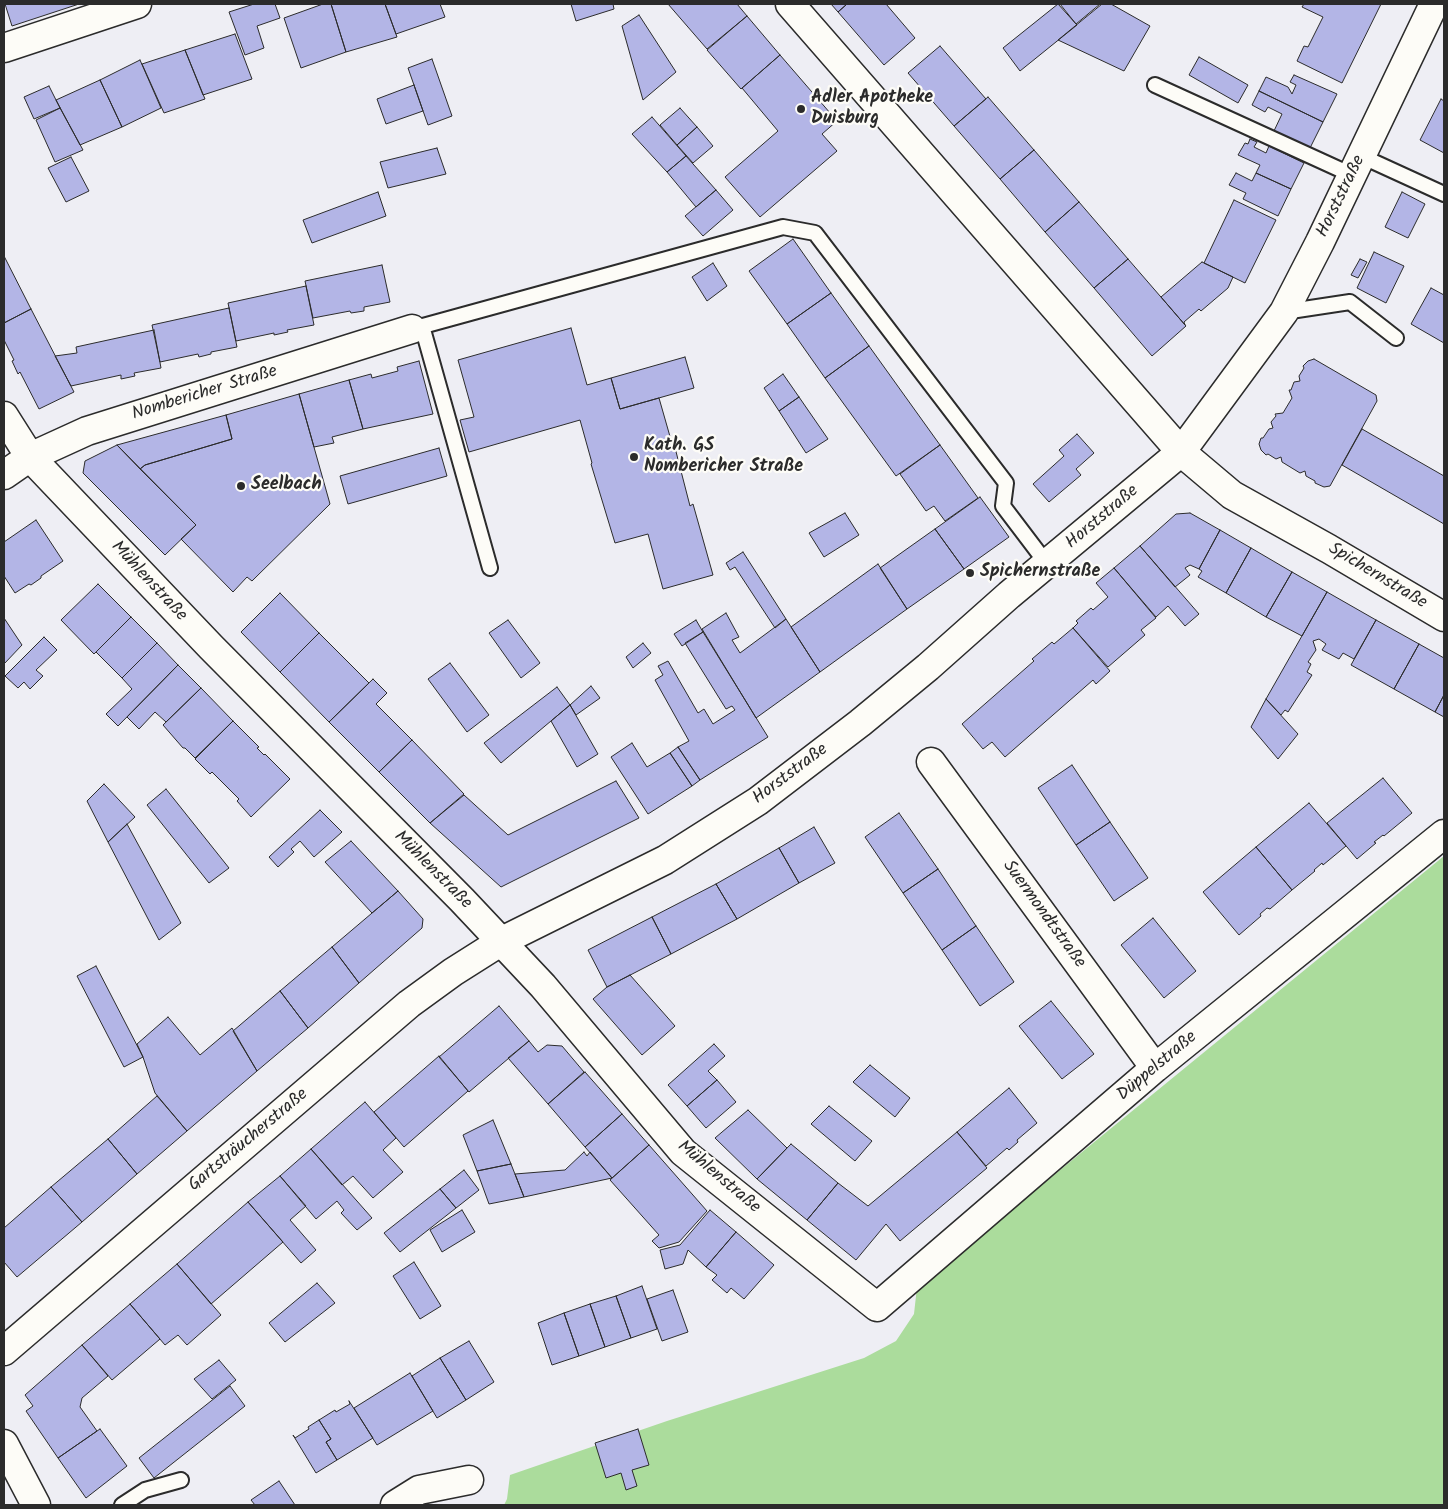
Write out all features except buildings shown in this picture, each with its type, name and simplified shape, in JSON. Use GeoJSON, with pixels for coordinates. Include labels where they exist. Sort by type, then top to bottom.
{"type":"FeatureCollection","features":[{"type":"Feature","properties":{"kind":"street"},"geometry":{"type":"LineString","coordinates":[[4,48],[137,4]]}},
{"type":"Feature","properties":{"kind":"street","name":"Spichernstraße"},"geometry":{"type":"LineString","coordinates":[[790,4],[1182,452],[1232,495],[1329,549],[1444,617]]}},
{"type":"Feature","properties":{"kind":"street","name":"Horststraße"},"geometry":{"type":"LineString","coordinates":[[502,941],[665,860],[758,801],[860,724],[1047,564],[1182,452],[1284,312],[1436,12]]}},
{"type":"Feature","properties":{"kind":"street","name":"Nombericher Straße"},"geometry":{"type":"LineString","coordinates":[[4,475],[30,457],[87,431],[417,328]]}},
{"type":"Feature","properties":{"kind":"street","name":"Mühlenstraße"},"geometry":{"type":"LineString","coordinates":[[4,416],[30,457],[210,647],[502,941],[543,986],[683,1152],[877,1307]]}},
{"type":"Feature","properties":{"kind":"street","name":"Suermondtstraße"},"geometry":{"type":"LineString","coordinates":[[931,762],[1155,1068]]}},
{"type":"Feature","properties":{"kind":"street","name":"Düppelstraße"},"geometry":{"type":"LineString","coordinates":[[877,1307],[1155,1068],[1444,834]]}},
{"type":"Feature","properties":{"kind":"street","name":"Gartsträucherstraße"},"geometry":{"type":"LineString","coordinates":[[4,1351],[409,1004],[453,972],[502,941]]}},
{"type":"Feature","properties":{"kind":"street"},"geometry":{"type":"LineString","coordinates":[[4,1444],[36,1505]]}},
{"type":"Feature","properties":{"kind":"street"},"geometry":{"type":"LineString","coordinates":[[395,1505],[419,1490],[469,1480]]}},
{"type":"Feature","properties":{"kind":"lane"},"geometry":{"type":"LineString","coordinates":[[1155,85],[1357,166],[1444,194]]}},
{"type":"Feature","properties":{"kind":"lane"},"geometry":{"type":"LineString","coordinates":[[490,568],[417,328],[783,227],[815,233],[1006,483],[1003,506],[1047,564]]}},
{"type":"Feature","properties":{"kind":"lane"},"geometry":{"type":"LineString","coordinates":[[1284,312],[1350,302],[1396,338]]}},
{"type":"Feature","properties":{"kind":"lane"},"geometry":{"type":"LineString","coordinates":[[122,1505],[145,1490],[181,1480]]}},
{"type":"Feature","properties":{"kind":"green space"},"geometry":{"type":"Polygon","coordinates":[[[1444,856],[1444,1505],[504,1505],[507,1499],[510,1475],[667,1421],[864,1358],[896,1341],[914,1314],[917,1287],[1444,856]]]}},
{"type":"Feature","properties":{"kind":"place","name":"Adler Apotheke Duisburg"},"geometry":{"type":"Point","coordinates":[801,109]}},
{"type":"Feature","properties":{"kind":"place","name":"Kath. GS Nombericher Straße"},"geometry":{"type":"Point","coordinates":[634,457]}},
{"type":"Feature","properties":{"kind":"place","name":"Seelbach"},"geometry":{"type":"Point","coordinates":[241,486]}},
{"type":"Feature","properties":{"kind":"place","name":"Spichernstraße"},"geometry":{"type":"Point","coordinates":[970,573]}}]}
